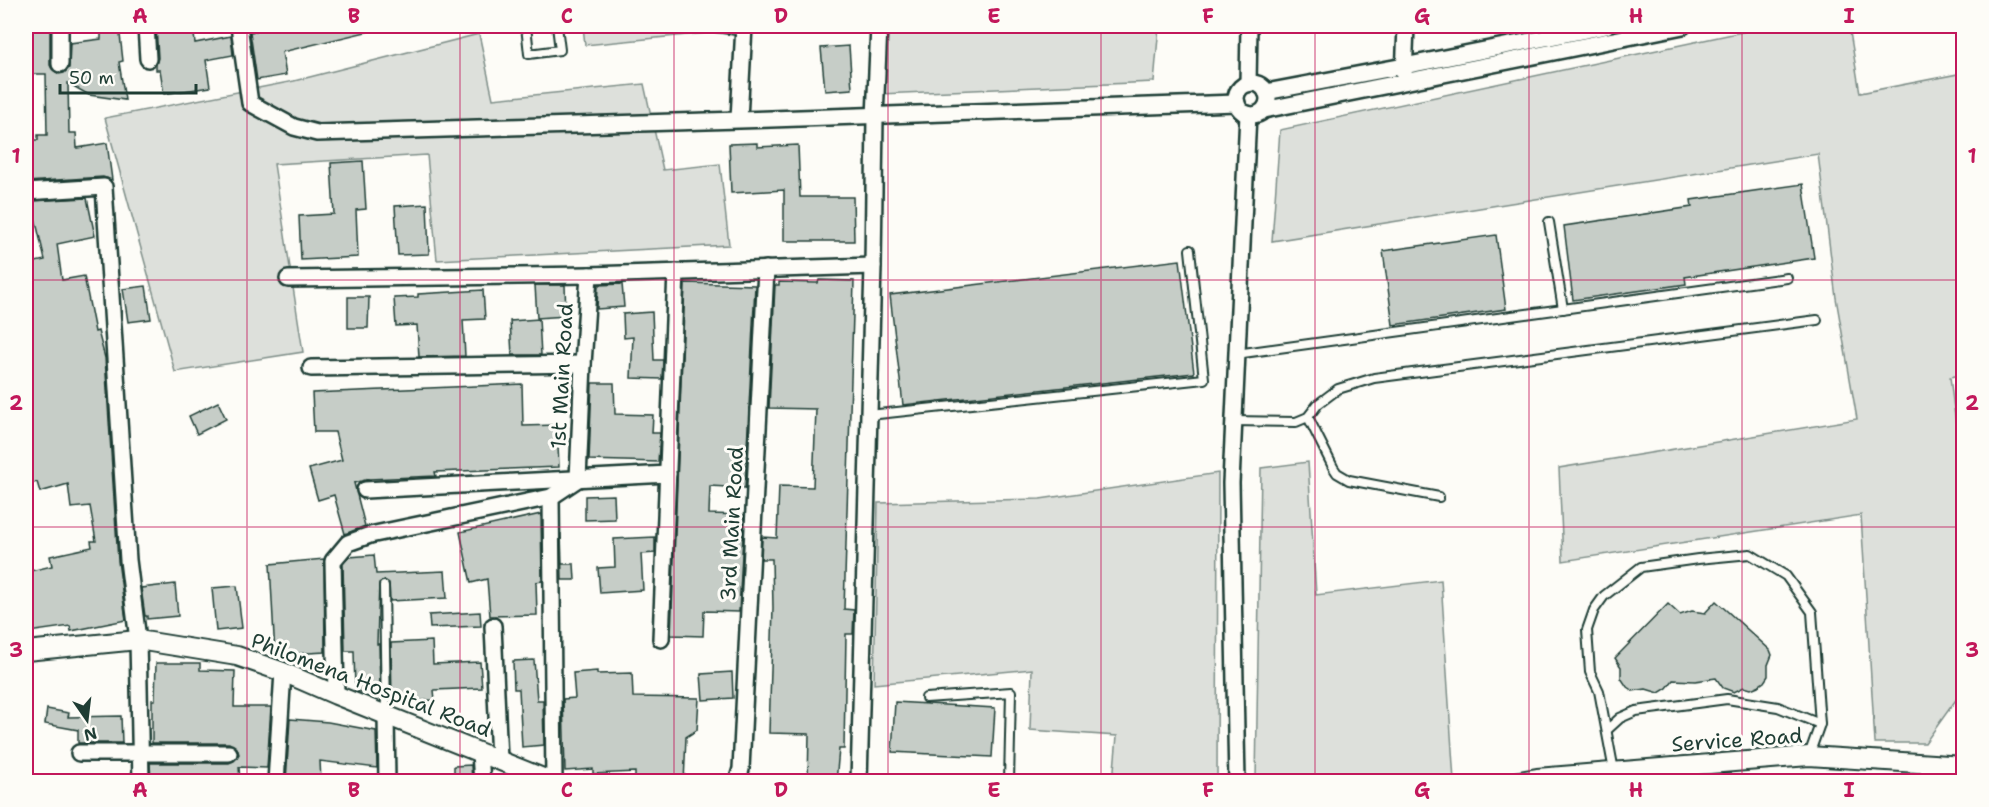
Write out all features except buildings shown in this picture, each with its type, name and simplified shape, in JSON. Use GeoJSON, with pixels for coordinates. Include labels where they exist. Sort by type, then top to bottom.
{"type":"FeatureCollection","features":[{"type":"Feature","properties":{"kind":"street"},"geometry":{"type":"LineString","coordinates":[[60,26],[60,64]]}},
{"type":"Feature","properties":{"kind":"street"},"geometry":{"type":"LineString","coordinates":[[146,26],[148,60]]}},
{"type":"Feature","properties":{"kind":"street"},"geometry":{"type":"LineString","coordinates":[[239,26],[250,103],[294,128],[317,133],[739,119],[875,117],[1237,103]]}},
{"type":"Feature","properties":{"kind":"street"},"geometry":{"type":"LineString","coordinates":[[859,782],[879,26]]}},
{"type":"Feature","properties":{"kind":"street"},"geometry":{"type":"LineString","coordinates":[[1248,84],[1249,26]]}},
{"type":"Feature","properties":{"kind":"street"},"geometry":{"type":"LineString","coordinates":[[1404,74],[1406,26]]}},
{"type":"Feature","properties":{"kind":"street"},"geometry":{"type":"LineString","coordinates":[[1264,110],[1268,102],[1266,92],[1259,85],[1248,84],[1237,94],[1237,103],[1241,110],[1248,114],[1256,114],[1264,110],[1536,40],[1605,26]]}},
{"type":"Feature","properties":{"kind":"street"},"geometry":{"type":"LineString","coordinates":[[1536,40],[1683,26]]}},
{"type":"Feature","properties":{"kind":"street"},"geometry":{"type":"LineString","coordinates":[[739,119],[744,28]]}},
{"type":"Feature","properties":{"kind":"street"},"geometry":{"type":"LineString","coordinates":[[1266,92],[1404,74]]}},
{"type":"Feature","properties":{"kind":"street"},"geometry":{"type":"LineString","coordinates":[[1237,782],[1231,483],[1248,114]]}},
{"type":"Feature","properties":{"kind":"street"},"geometry":{"type":"LineString","coordinates":[[26,192],[104,187],[128,560],[138,640],[141,782]]}},
{"type":"Feature","properties":{"kind":"street"},"geometry":{"type":"LineString","coordinates":[[288,279],[589,275],[873,266]]}},
{"type":"Feature","properties":{"kind":"street","name":"3rd Main Road"},"geometry":{"type":"LineString","coordinates":[[737,782],[741,770],[766,269]]}},
{"type":"Feature","properties":{"kind":"street"},"geometry":{"type":"LineString","coordinates":[[661,639],[676,272]]}},
{"type":"Feature","properties":{"kind":"street","name":"1st Main Road"},"geometry":{"type":"LineString","coordinates":[[578,479],[589,275]]}},
{"type":"Feature","properties":{"kind":"street"},"geometry":{"type":"LineString","coordinates":[[311,368],[583,364]]}},
{"type":"Feature","properties":{"kind":"street"},"geometry":{"type":"LineString","coordinates":[[365,490],[668,474]]}},
{"type":"Feature","properties":{"kind":"street"},"geometry":{"type":"LineString","coordinates":[[336,695],[333,561],[348,543],[370,535],[551,497],[578,479]]}},
{"type":"Feature","properties":{"kind":"street"},"geometry":{"type":"LineString","coordinates":[[551,497],[554,782]]}},
{"type":"Feature","properties":{"kind":"street"},"geometry":{"type":"LineString","coordinates":[[494,626],[499,760]]}},
{"type":"Feature","properties":{"kind":"street","name":"Philomena Hospital Road"},"geometry":{"type":"LineString","coordinates":[[26,651],[138,640],[237,656],[283,672],[554,782]]}},
{"type":"Feature","properties":{"kind":"street"},"geometry":{"type":"LineString","coordinates":[[276,782],[283,672]]}},
{"type":"Feature","properties":{"kind":"street"},"geometry":{"type":"LineString","coordinates":[[386,715],[387,782]]}},
{"type":"Feature","properties":{"kind":"street"},"geometry":{"type":"LineString","coordinates":[[79,753],[229,753]]}},
{"type":"Feature","properties":{"kind":"street"},"geometry":{"type":"LineString","coordinates":[[480,753],[482,782]]}},
{"type":"Feature","properties":{"kind":"street","name":"Service Road"},"geometry":{"type":"LineString","coordinates":[[1514,782],[1537,778],[1809,756],[1964,766]]}},
{"type":"Feature","properties":{"kind":"lane"},"geometry":{"type":"LineString","coordinates":[[526,26],[529,54],[560,50],[557,26]]}},
{"type":"Feature","properties":{"kind":"lane"},"geometry":{"type":"LineString","coordinates":[[715,26],[744,28]]}},
{"type":"Feature","properties":{"kind":"lane"},"geometry":{"type":"LineString","coordinates":[[1549,222],[1563,309]]}},
{"type":"Feature","properties":{"kind":"lane"},"geometry":{"type":"LineString","coordinates":[[869,415],[1204,379],[1191,250]]}},
{"type":"Feature","properties":{"kind":"lane"},"geometry":{"type":"LineString","coordinates":[[1236,354],[1787,278]]}},
{"type":"Feature","properties":{"kind":"lane"},"geometry":{"type":"LineString","coordinates":[[1233,421],[1296,422],[1308,417],[1318,404],[1338,389],[1374,378],[1817,320]]}},
{"type":"Feature","properties":{"kind":"lane"},"geometry":{"type":"LineString","coordinates":[[1308,417],[1334,467],[1342,477],[1439,497]]}},
{"type":"Feature","properties":{"kind":"lane"},"geometry":{"type":"LineString","coordinates":[[1614,772],[1608,729],[1599,691],[1590,672],[1587,630],[1594,610],[1604,596],[1641,567],[1750,554],[1786,576],[1812,612],[1820,724],[1809,756]]}},
{"type":"Feature","properties":{"kind":"lane"},"geometry":{"type":"LineString","coordinates":[[384,586],[386,715]]}},
{"type":"Feature","properties":{"kind":"lane"},"geometry":{"type":"LineString","coordinates":[[926,698],[1011,692],[1009,782]]}},
{"type":"Feature","properties":{"kind":"lane"},"geometry":{"type":"LineString","coordinates":[[1608,729],[1620,718],[1636,711],[1727,699],[1778,707],[1820,724]]}},
{"type":"Feature","properties":{"kind":"shaded area"},"geometry":{"type":"Polygon","coordinates":[[[583,26],[707,26],[707,33],[585,45],[583,26]]]}},
{"type":"Feature","properties":{"kind":"shaded area"},"geometry":{"type":"Polygon","coordinates":[[[881,26],[1159,26],[1154,82],[880,94],[881,26]]]}},
{"type":"Feature","properties":{"kind":"shaded area"},"geometry":{"type":"Polygon","coordinates":[[[1770,26],[1849,26],[1860,93],[1963,73],[1964,374],[1950,377],[1964,489],[1963,690],[1925,743],[1875,743],[1861,515],[1563,561],[1559,468],[1857,419],[1836,298],[1818,154],[1272,241],[1280,130],[1770,26]]]}},
{"type":"Feature","properties":{"kind":"shaded area"},"geometry":{"type":"Polygon","coordinates":[[[479,34],[493,99],[644,84],[663,170],[720,164],[729,245],[437,260],[427,155],[274,164],[303,352],[175,372],[105,118],[294,81],[479,34]]]}},
{"type":"Feature","properties":{"kind":"shaded area"},"geometry":{"type":"Polygon","coordinates":[[[1308,462],[1316,595],[1441,580],[1454,781],[1256,781],[1261,468],[1308,462]]]}},
{"type":"Feature","properties":{"kind":"shaded area"},"geometry":{"type":"Polygon","coordinates":[[[1218,473],[1217,781],[1113,781],[1117,736],[1030,730],[1032,669],[874,684],[878,503],[1040,499],[1218,473]]]}}]}
